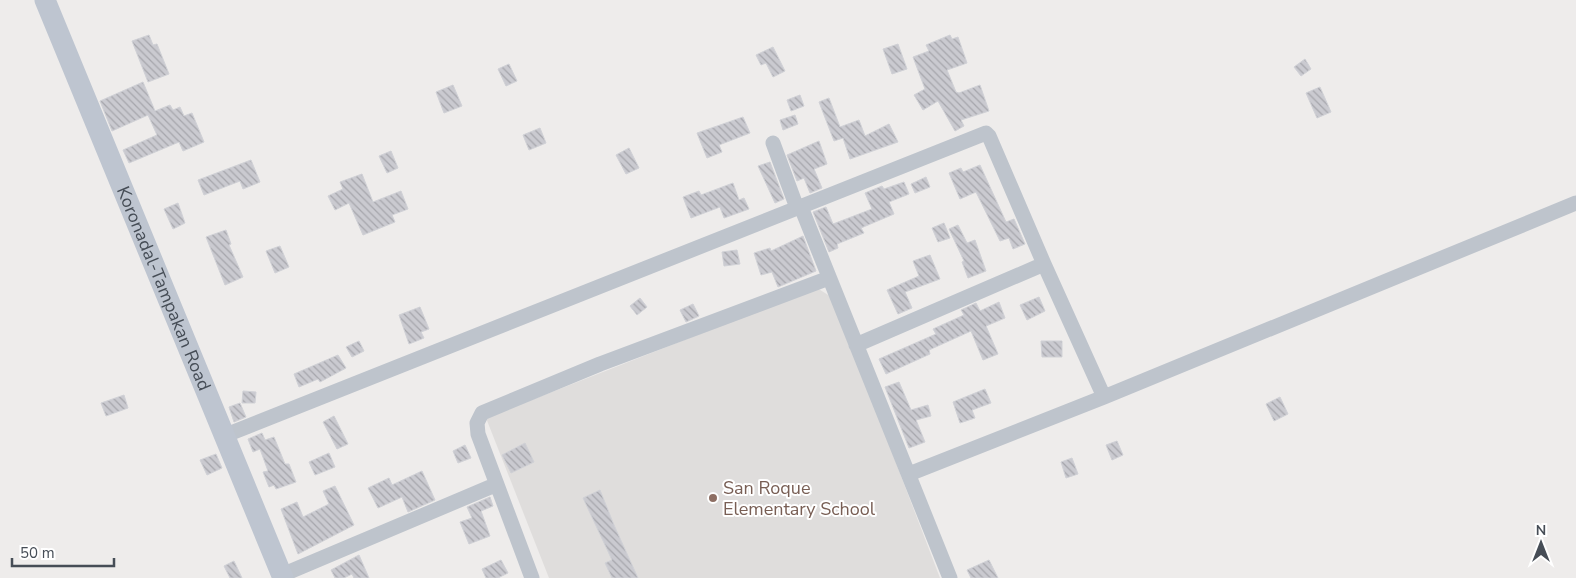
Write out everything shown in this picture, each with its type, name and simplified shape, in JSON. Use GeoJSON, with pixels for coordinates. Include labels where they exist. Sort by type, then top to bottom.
{"type":"FeatureCollection","features":[{"type":"Feature","properties":{"kind":"main road","name":"Koronadal-Tampakan Road"},"geometry":{"type":"LineString","coordinates":[[45,0],[283,576]]}},
{"type":"Feature","properties":{"kind":"street"},"geometry":{"type":"LineString","coordinates":[[226,435],[986,133],[989,136],[1104,396]]}},
{"type":"Feature","properties":{"kind":"street"},"geometry":{"type":"LineString","coordinates":[[773,143],[950,578]]}},
{"type":"Feature","properties":{"kind":"street"},"geometry":{"type":"LineString","coordinates":[[909,474],[1576,203]]}},
{"type":"Feature","properties":{"kind":"street"},"geometry":{"type":"LineString","coordinates":[[856,345],[1044,264]]}},
{"type":"Feature","properties":{"kind":"street"},"geometry":{"type":"LineString","coordinates":[[532,578],[478,434],[477,423],[482,413],[600,364],[829,278]]}},
{"type":"Feature","properties":{"kind":"street"},"geometry":{"type":"LineString","coordinates":[[283,576],[496,485]]}},
{"type":"Feature","properties":{"kind":"shaded area","name":"San Roque Elementary School"},"geometry":{"type":"Polygon","coordinates":[[[817,288],[833,298],[940,578],[549,578],[486,418],[817,288]]]}},
{"type":"Feature","properties":{"kind":"building"},"geometry":{"type":"Polygon","coordinates":[[[149,35],[153,45],[157,44],[169,74],[148,82],[132,41],[149,35]]]}},
{"type":"Feature","properties":{"kind":"building"},"geometry":{"type":"Polygon","coordinates":[[[950,35],[952,39],[958,37],[967,63],[947,70],[956,92],[959,93],[980,85],[989,111],[961,120],[964,126],[955,131],[938,101],[923,110],[914,95],[925,89],[913,57],[929,51],[926,45],[950,35]]]}},
{"type":"Feature","properties":{"kind":"building"},"geometry":{"type":"Polygon","coordinates":[[[898,44],[907,69],[892,74],[883,49],[898,44]]]}},
{"type":"Feature","properties":{"kind":"building"},"geometry":{"type":"Polygon","coordinates":[[[773,47],[785,71],[773,77],[766,63],[761,65],[756,55],[773,47]]]}},
{"type":"Feature","properties":{"kind":"building"},"geometry":{"type":"Polygon","coordinates":[[[1305,59],[1311,69],[1301,76],[1294,67],[1305,59]]]}},
{"type":"Feature","properties":{"kind":"building"},"geometry":{"type":"Polygon","coordinates":[[[509,64],[517,81],[506,86],[498,69],[509,64]]]}},
{"type":"Feature","properties":{"kind":"building"},"geometry":{"type":"Polygon","coordinates":[[[143,82],[155,111],[170,105],[173,110],[180,107],[184,116],[192,113],[204,142],[183,151],[179,142],[129,163],[123,150],[157,135],[148,115],[112,131],[100,101],[143,82]]]}},
{"type":"Feature","properties":{"kind":"building"},"geometry":{"type":"Polygon","coordinates":[[[453,85],[462,106],[444,113],[436,92],[453,85]]]}},
{"type":"Feature","properties":{"kind":"building"},"geometry":{"type":"Polygon","coordinates":[[[1320,87],[1331,112],[1317,118],[1306,93],[1320,87]]]}},
{"type":"Feature","properties":{"kind":"building"},"geometry":{"type":"Polygon","coordinates":[[[800,95],[804,106],[791,111],[787,100],[800,95]]]}},
{"type":"Feature","properties":{"kind":"building"},"geometry":{"type":"Polygon","coordinates":[[[829,98],[840,127],[859,120],[865,136],[889,124],[898,142],[850,159],[843,138],[834,141],[819,102],[829,98]]]}},
{"type":"Feature","properties":{"kind":"building"},"geometry":{"type":"Polygon","coordinates":[[[795,115],[798,124],[783,130],[780,120],[795,115]]]}},
{"type":"Feature","properties":{"kind":"building"},"geometry":{"type":"Polygon","coordinates":[[[743,117],[750,133],[719,145],[722,152],[707,158],[697,133],[743,117]]]}},
{"type":"Feature","properties":{"kind":"building"},"geometry":{"type":"Polygon","coordinates":[[[540,128],[546,143],[529,150],[523,135],[540,128]]]}},
{"type":"Feature","properties":{"kind":"building"},"geometry":{"type":"Polygon","coordinates":[[[819,141],[827,164],[814,169],[822,188],[810,193],[804,178],[797,181],[787,155],[819,141]]]}},
{"type":"Feature","properties":{"kind":"building"},"geometry":{"type":"Polygon","coordinates":[[[629,148],[639,168],[626,174],[616,155],[629,148]]]}},
{"type":"Feature","properties":{"kind":"building"},"geometry":{"type":"Polygon","coordinates":[[[391,151],[398,168],[387,173],[379,156],[391,151]]]}},
{"type":"Feature","properties":{"kind":"building"},"geometry":{"type":"Polygon","coordinates":[[[251,160],[260,182],[243,189],[240,181],[204,195],[198,180],[251,160]]]}},
{"type":"Feature","properties":{"kind":"building"},"geometry":{"type":"Polygon","coordinates":[[[770,162],[784,199],[775,203],[758,166],[770,162]]]}},
{"type":"Feature","properties":{"kind":"building"},"geometry":{"type":"Polygon","coordinates":[[[980,165],[1006,222],[1014,219],[1025,244],[1013,249],[1009,238],[1000,241],[976,192],[960,199],[949,173],[961,168],[963,172],[980,165]]]}},
{"type":"Feature","properties":{"kind":"building"},"geometry":{"type":"Polygon","coordinates":[[[362,174],[373,202],[401,191],[408,209],[392,215],[395,222],[363,235],[349,203],[335,210],[328,196],[343,189],[340,182],[362,174]]]}},
{"type":"Feature","properties":{"kind":"building"},"geometry":{"type":"Polygon","coordinates":[[[926,177],[930,187],[915,193],[911,184],[926,177]]]}},
{"type":"Feature","properties":{"kind":"building"},"geometry":{"type":"Polygon","coordinates":[[[904,182],[909,194],[889,202],[894,214],[861,228],[864,233],[837,244],[838,248],[829,252],[813,212],[826,207],[833,224],[872,209],[865,193],[882,186],[884,189],[904,182]]]}},
{"type":"Feature","properties":{"kind":"building"},"geometry":{"type":"Polygon","coordinates":[[[733,183],[739,200],[744,198],[749,209],[724,218],[720,207],[691,218],[683,197],[699,191],[701,195],[733,183]]]}},
{"type":"Feature","properties":{"kind":"building"},"geometry":{"type":"Polygon","coordinates":[[[178,203],[185,223],[173,229],[164,209],[178,203]]]}},
{"type":"Feature","properties":{"kind":"building"},"geometry":{"type":"Polygon","coordinates":[[[944,223],[950,238],[938,242],[932,228],[944,223]]]}},
{"type":"Feature","properties":{"kind":"building"},"geometry":{"type":"Polygon","coordinates":[[[958,225],[967,243],[975,240],[986,271],[968,278],[962,262],[964,261],[949,229],[958,225]]]}},
{"type":"Feature","properties":{"kind":"building"},"geometry":{"type":"Polygon","coordinates":[[[226,230],[231,244],[229,245],[243,277],[225,285],[206,237],[226,230]]]}},
{"type":"Feature","properties":{"kind":"building"},"geometry":{"type":"Polygon","coordinates":[[[803,236],[816,271],[778,287],[772,272],[761,275],[754,253],[770,248],[771,251],[803,236]]]}},
{"type":"Feature","properties":{"kind":"building"},"geometry":{"type":"Polygon","coordinates":[[[280,246],[289,267],[275,273],[266,251],[280,246]]]}},
{"type":"Feature","properties":{"kind":"building"},"geometry":{"type":"Polygon","coordinates":[[[737,250],[740,264],[724,266],[722,252],[737,250]]]}},
{"type":"Feature","properties":{"kind":"building"},"geometry":{"type":"Polygon","coordinates":[[[930,255],[940,279],[905,292],[912,308],[898,314],[887,290],[919,276],[913,261],[930,255]]]}},
{"type":"Feature","properties":{"kind":"building"},"geometry":{"type":"Polygon","coordinates":[[[1039,297],[1045,311],[1027,320],[1020,305],[1039,297]]]}},
{"type":"Feature","properties":{"kind":"building"},"geometry":{"type":"Polygon","coordinates":[[[640,298],[647,307],[637,315],[630,306],[640,298]]]}},
{"type":"Feature","properties":{"kind":"building"},"geometry":{"type":"Polygon","coordinates":[[[999,302],[1005,318],[986,326],[998,354],[983,360],[971,331],[929,350],[930,354],[886,374],[879,359],[936,334],[933,329],[964,315],[961,310],[976,303],[980,311],[999,302]]]}},
{"type":"Feature","properties":{"kind":"building"},"geometry":{"type":"Polygon","coordinates":[[[693,304],[699,316],[686,322],[680,310],[693,304]]]}},
{"type":"Feature","properties":{"kind":"building"},"geometry":{"type":"Polygon","coordinates":[[[420,307],[429,329],[421,332],[424,338],[409,344],[399,315],[420,307]]]}},
{"type":"Feature","properties":{"kind":"building"},"geometry":{"type":"Polygon","coordinates":[[[359,341],[364,351],[352,357],[346,347],[359,341]]]}},
{"type":"Feature","properties":{"kind":"building"},"geometry":{"type":"Polygon","coordinates":[[[1041,341],[1062,341],[1062,357],[1042,357],[1041,341]]]}},
{"type":"Feature","properties":{"kind":"building"},"geometry":{"type":"Polygon","coordinates":[[[338,355],[346,368],[320,382],[318,379],[299,387],[294,374],[338,355]]]}},
{"type":"Feature","properties":{"kind":"building"},"geometry":{"type":"Polygon","coordinates":[[[899,382],[911,410],[928,405],[931,416],[916,420],[925,442],[909,448],[885,387],[899,382]]]}},
{"type":"Feature","properties":{"kind":"building"},"geometry":{"type":"Polygon","coordinates":[[[985,389],[991,403],[972,410],[975,418],[960,423],[953,402],[985,389]]]}},
{"type":"Feature","properties":{"kind":"building"},"geometry":{"type":"Polygon","coordinates":[[[243,391],[256,392],[255,403],[242,403],[243,391]]]}},
{"type":"Feature","properties":{"kind":"building"},"geometry":{"type":"Polygon","coordinates":[[[124,395],[128,408],[106,416],[101,403],[124,395]]]}},
{"type":"Feature","properties":{"kind":"building"},"geometry":{"type":"Polygon","coordinates":[[[1280,397],[1288,414],[1274,421],[1266,404],[1280,397]]]}},
{"type":"Feature","properties":{"kind":"building"},"geometry":{"type":"Polygon","coordinates":[[[240,403],[246,417],[234,422],[229,407],[240,403]]]}},
{"type":"Feature","properties":{"kind":"building"},"geometry":{"type":"Polygon","coordinates":[[[334,416],[348,444],[337,449],[323,422],[334,416]]]}},
{"type":"Feature","properties":{"kind":"building"},"geometry":{"type":"Polygon","coordinates":[[[262,433],[265,440],[274,437],[285,464],[289,464],[296,482],[276,489],[274,485],[269,487],[263,472],[268,471],[260,449],[253,452],[248,439],[262,433]]]}},
{"type":"Feature","properties":{"kind":"building"},"geometry":{"type":"Polygon","coordinates":[[[1117,441],[1123,455],[1112,460],[1106,445],[1117,441]]]}},
{"type":"Feature","properties":{"kind":"building"},"geometry":{"type":"Polygon","coordinates":[[[525,443],[534,462],[511,473],[502,455],[525,443]]]}},
{"type":"Feature","properties":{"kind":"building"},"geometry":{"type":"Polygon","coordinates":[[[465,445],[471,458],[458,463],[453,451],[465,445]]]}},
{"type":"Feature","properties":{"kind":"building"},"geometry":{"type":"Polygon","coordinates":[[[329,453],[335,467],[315,475],[309,462],[329,453]]]}},
{"type":"Feature","properties":{"kind":"building"},"geometry":{"type":"Polygon","coordinates":[[[216,454],[222,468],[207,475],[200,460],[216,454]]]}},
{"type":"Feature","properties":{"kind":"building"},"geometry":{"type":"Polygon","coordinates":[[[1072,458],[1078,474],[1066,478],[1061,462],[1072,458]]]}},
{"type":"Feature","properties":{"kind":"building"},"geometry":{"type":"Polygon","coordinates":[[[422,471],[435,500],[408,512],[402,497],[378,508],[368,488],[389,478],[392,485],[422,471]]]}},
{"type":"Feature","properties":{"kind":"building"},"geometry":{"type":"Polygon","coordinates":[[[335,486],[354,525],[298,554],[281,509],[297,502],[303,517],[329,504],[323,491],[335,486]]]}},
{"type":"Feature","properties":{"kind":"building"},"geometry":{"type":"Polygon","coordinates":[[[600,490],[638,578],[612,578],[605,563],[612,560],[583,498],[600,490]]]}},
{"type":"Feature","properties":{"kind":"building"},"geometry":{"type":"Polygon","coordinates":[[[490,497],[493,506],[481,511],[490,536],[469,544],[460,522],[472,518],[467,507],[490,497]]]}},
{"type":"Feature","properties":{"kind":"building"},"geometry":{"type":"Polygon","coordinates":[[[359,555],[369,578],[354,578],[352,574],[344,578],[335,578],[331,570],[359,555]]]}},
{"type":"Feature","properties":{"kind":"building"},"geometry":{"type":"Polygon","coordinates":[[[501,560],[508,573],[498,578],[486,578],[482,569],[501,560]]]}},
{"type":"Feature","properties":{"kind":"building"},"geometry":{"type":"Polygon","coordinates":[[[989,560],[998,578],[971,578],[967,570],[989,560]]]}},
{"type":"Feature","properties":{"kind":"building"},"geometry":{"type":"Polygon","coordinates":[[[234,561],[242,578],[230,578],[224,566],[234,561]]]}},
{"type":"Feature","properties":{"kind":"place","name":"San Roque Elementary School"},"geometry":{"type":"Point","coordinates":[713,498]}}]}
